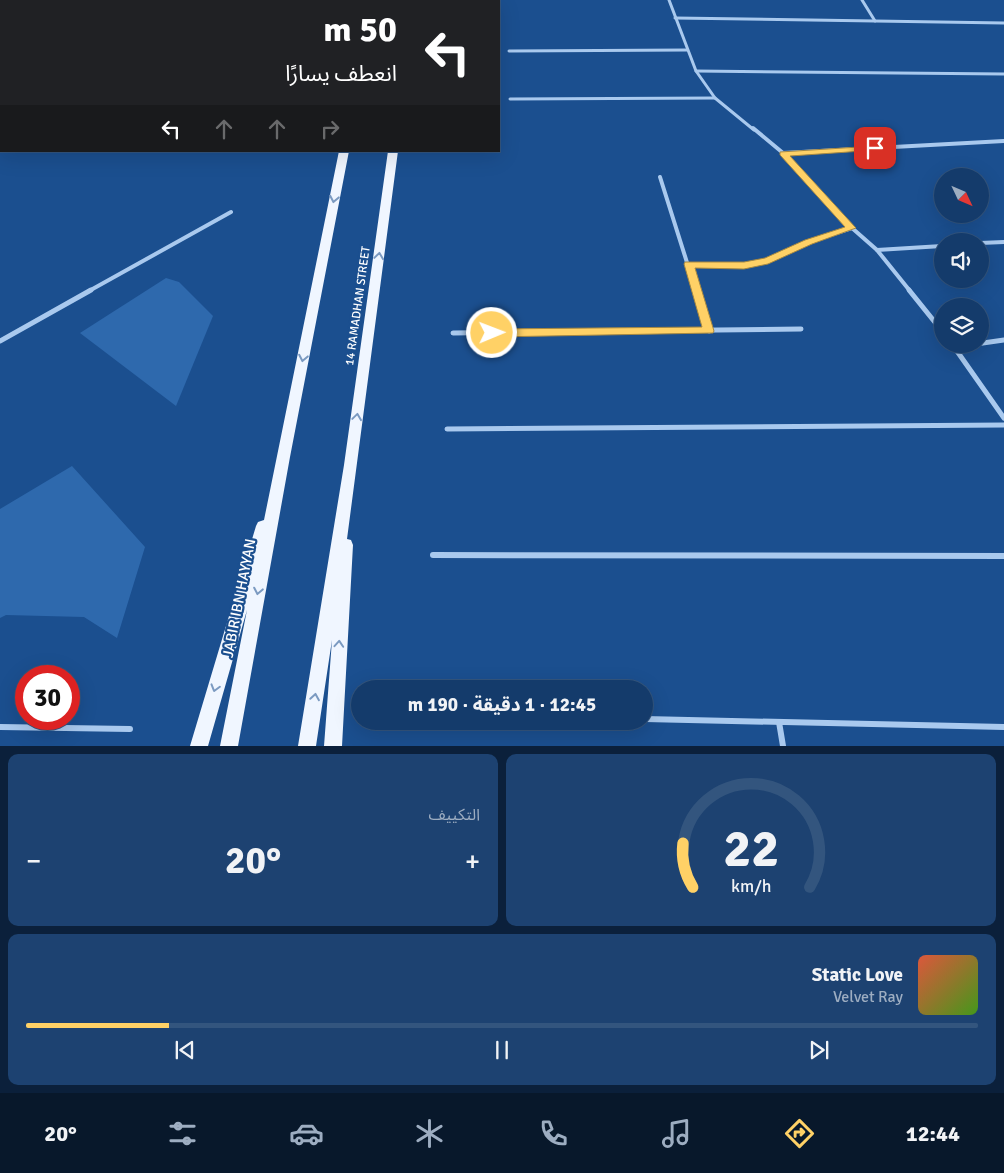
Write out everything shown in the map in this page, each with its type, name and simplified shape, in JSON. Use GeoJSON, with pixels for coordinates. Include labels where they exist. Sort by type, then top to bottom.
{"type":"FeatureCollection","features":[{"type":"Feature","properties":{"kind":"main road"},"geometry":{"type":"LineString","coordinates":[[199,746],[283,457],[344,152]]}},
{"type":"Feature","properties":{"kind":"main road","name":"14 RAMADHAN STREET"},"geometry":{"type":"LineString","coordinates":[[351,465],[393,152]]}},
{"type":"Feature","properties":{"kind":"main road","name":"JABIR IBN HAYYAN"},"geometry":{"type":"LineString","coordinates":[[229,746],[283,457]]}},
{"type":"Feature","properties":{"kind":"main road"},"geometry":{"type":"LineString","coordinates":[[307,746],[351,465]]}},
{"type":"Feature","properties":{"kind":"main road"},"geometry":{"type":"LineString","coordinates":[[333,746],[351,465]]}},
{"type":"Feature","properties":{"kind":"street"},"geometry":{"type":"LineString","coordinates":[[670,0],[696,71],[715,98],[783,153],[852,228],[877,250],[934,321]]}},
{"type":"Feature","properties":{"kind":"street"},"geometry":{"type":"LineString","coordinates":[[862,0],[875,21]]}},
{"type":"Feature","properties":{"kind":"street"},"geometry":{"type":"LineString","coordinates":[[675,18],[1004,23]]}},
{"type":"Feature","properties":{"kind":"street"},"geometry":{"type":"LineString","coordinates":[[509,51],[687,50]]}},
{"type":"Feature","properties":{"kind":"street"},"geometry":{"type":"LineString","coordinates":[[696,71],[1004,74]]}},
{"type":"Feature","properties":{"kind":"street"},"geometry":{"type":"LineString","coordinates":[[510,99],[715,98]]}},
{"type":"Feature","properties":{"kind":"street"},"geometry":{"type":"LineString","coordinates":[[783,153],[1004,141]]}},
{"type":"Feature","properties":{"kind":"street"},"geometry":{"type":"LineString","coordinates":[[660,177],[709,331]]}},
{"type":"Feature","properties":{"kind":"street"},"geometry":{"type":"LineString","coordinates":[[0,341],[231,212]]}},
{"type":"Feature","properties":{"kind":"street"},"geometry":{"type":"LineString","coordinates":[[689,264],[744,265],[768,261],[808,242],[852,228]]}},
{"type":"Feature","properties":{"kind":"street"},"geometry":{"type":"LineString","coordinates":[[989,243],[1004,242]]}},
{"type":"Feature","properties":{"kind":"street"},"geometry":{"type":"LineString","coordinates":[[877,250],[934,246]]}},
{"type":"Feature","properties":{"kind":"street"},"geometry":{"type":"LineString","coordinates":[[453,334],[801,329]]}},
{"type":"Feature","properties":{"kind":"street"},"geometry":{"type":"LineString","coordinates":[[989,342],[1004,340]]}},
{"type":"Feature","properties":{"kind":"street"},"geometry":{"type":"LineString","coordinates":[[959,353],[1004,418]]}},
{"type":"Feature","properties":{"kind":"street"},"geometry":{"type":"LineString","coordinates":[[447,429],[1004,425]]}},
{"type":"Feature","properties":{"kind":"street"},"geometry":{"type":"LineString","coordinates":[[433,555],[1004,556]]}},
{"type":"Feature","properties":{"kind":"street"},"geometry":{"type":"LineString","coordinates":[[653,718],[1004,726]]}},
{"type":"Feature","properties":{"kind":"street"},"geometry":{"type":"LineString","coordinates":[[779,722],[783,746]]}},
{"type":"Feature","properties":{"kind":"street"},"geometry":{"type":"LineString","coordinates":[[0,727],[130,729]]}},
{"type":"Feature","properties":{"kind":"shaded area"},"geometry":{"type":"Polygon","coordinates":[[[166,278],[179,282],[213,316],[176,406],[80,333],[166,278]]]}},
{"type":"Feature","properties":{"kind":"shaded area"},"geometry":{"type":"Polygon","coordinates":[[[72,466],[145,547],[117,638],[84,617],[6,615],[0,618],[0,509],[72,466]]]}},
{"type":"Feature","properties":{"kind":"route"},"geometry":{"type":"LineString","coordinates":[[492,333],[709,331],[689,264],[744,265],[768,261],[808,242],[852,228],[783,153],[875,148]]}}]}
